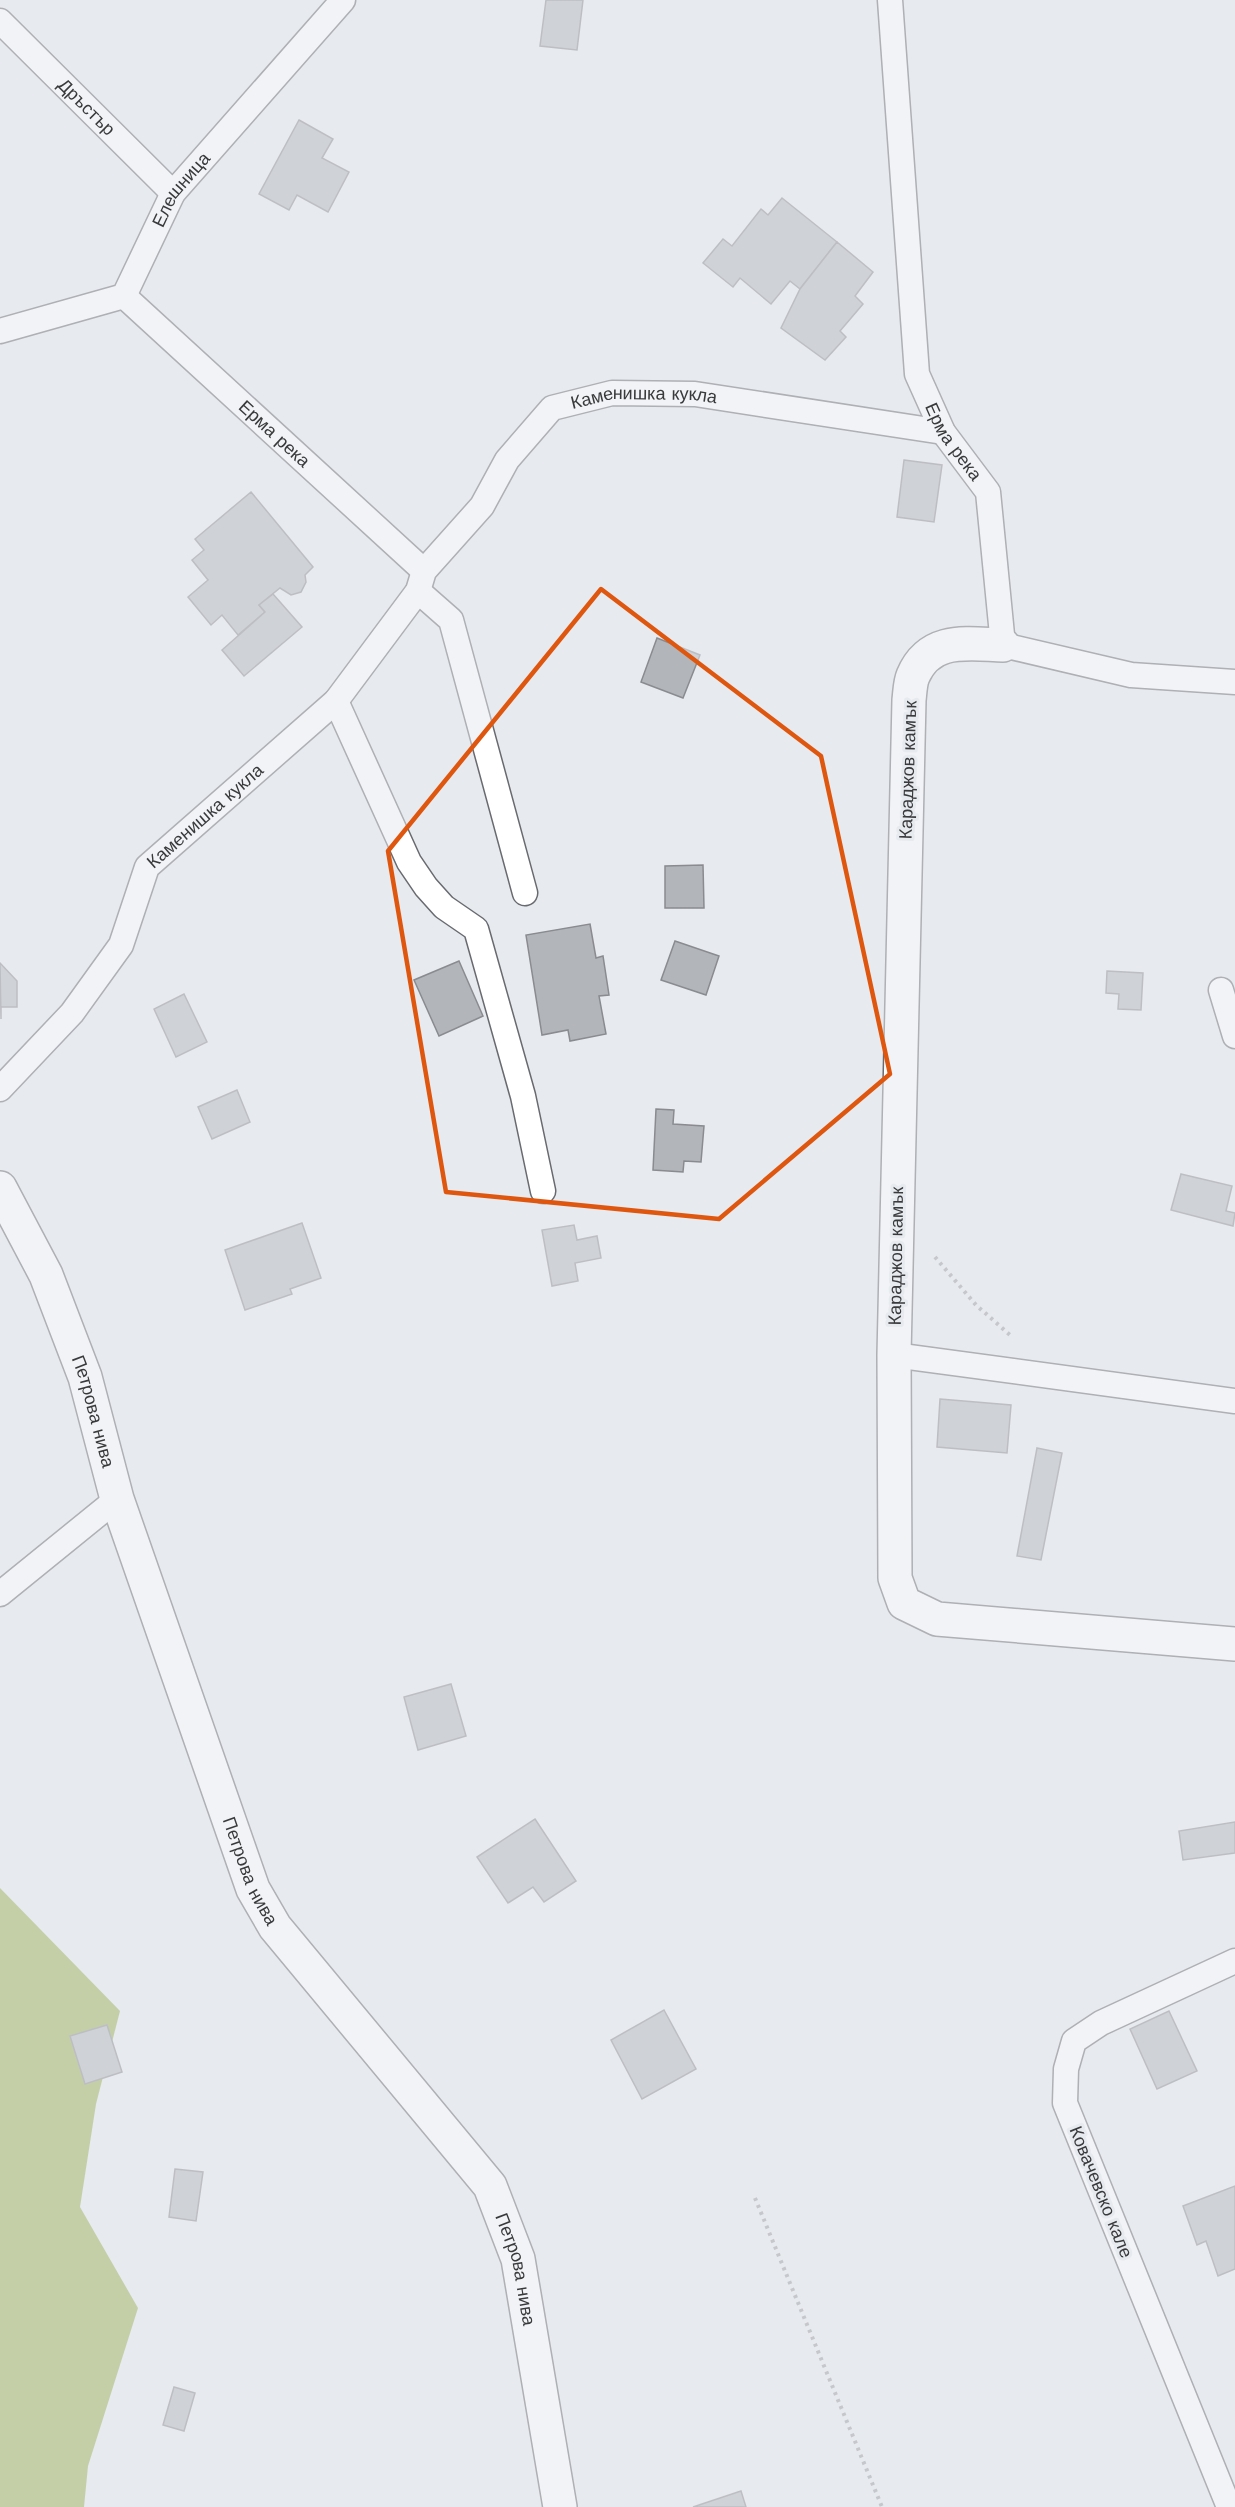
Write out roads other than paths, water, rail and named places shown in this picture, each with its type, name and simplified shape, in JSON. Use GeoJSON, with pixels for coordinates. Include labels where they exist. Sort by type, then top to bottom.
{"type":"FeatureCollection","features":[{"type":"Feature","properties":{"kind":"street","name":"Караджов камък"},"geometry":{"type":"LineString","coordinates":[[1003,645],[950,644],[929,654],[913,676],[909,700],[894,1355],[895,1578],[904,1603],[937,1620],[1235,1644]]}},
{"type":"Feature","properties":{"kind":"street","name":"Петрова нива"},"geometry":{"type":"LineString","coordinates":[[0,1188],[46,1275],[85,1377],[117,1499],[253,1889],[275,1927],[490,2186],[518,2259],[560,2507]]}},
{"type":"Feature","properties":{"kind":"lane","name":"Елешница"},"geometry":{"type":"LineString","coordinates":[[123,296],[173,193],[343,0]]}},
{"type":"Feature","properties":{"kind":"lane","name":"Ерма река"},"geometry":{"type":"LineString","coordinates":[[890,0],[917,374],[943,432],[988,492],[1003,645]]}},
{"type":"Feature","properties":{"kind":"lane","name":"Дръстър"},"geometry":{"type":"LineString","coordinates":[[0,21],[173,193]]}},
{"type":"Feature","properties":{"kind":"lane","name":"Ерма река"},"geometry":{"type":"LineString","coordinates":[[123,296],[421,581],[451,620],[525,893]]}},
{"type":"Feature","properties":{"kind":"lane"},"geometry":{"type":"LineString","coordinates":[[0,331],[123,296]]}},
{"type":"Feature","properties":{"kind":"lane","name":"Каменишка кукла"},"geometry":{"type":"LineString","coordinates":[[0,1089],[72,1013],[121,945],[147,867],[336,701],[421,581],[482,506],[507,460],[552,408],[612,393],[695,394],[943,432]]}},
{"type":"Feature","properties":{"kind":"lane"},"geometry":{"type":"LineString","coordinates":[[1003,645],[1131,675],[1235,682]]}},
{"type":"Feature","properties":{"kind":"lane"},"geometry":{"type":"LineString","coordinates":[[336,701],[409,862],[426,887],[444,907],[476,929],[523,1096],[543,1191]]}},
{"type":"Feature","properties":{"kind":"lane"},"geometry":{"type":"LineString","coordinates":[[1221,990],[1235,1036]]}},
{"type":"Feature","properties":{"kind":"lane"},"geometry":{"type":"LineString","coordinates":[[894,1355],[1235,1401]]}},
{"type":"Feature","properties":{"kind":"lane"},"geometry":{"type":"LineString","coordinates":[[0,1594],[117,1499]]}},
{"type":"Feature","properties":{"kind":"lane","name":"Ковачевско кале"},"geometry":{"type":"LineString","coordinates":[[1229,2507],[1065,2103],[1066,2068],[1074,2041],[1101,2023],[1235,1961]]}}]}
